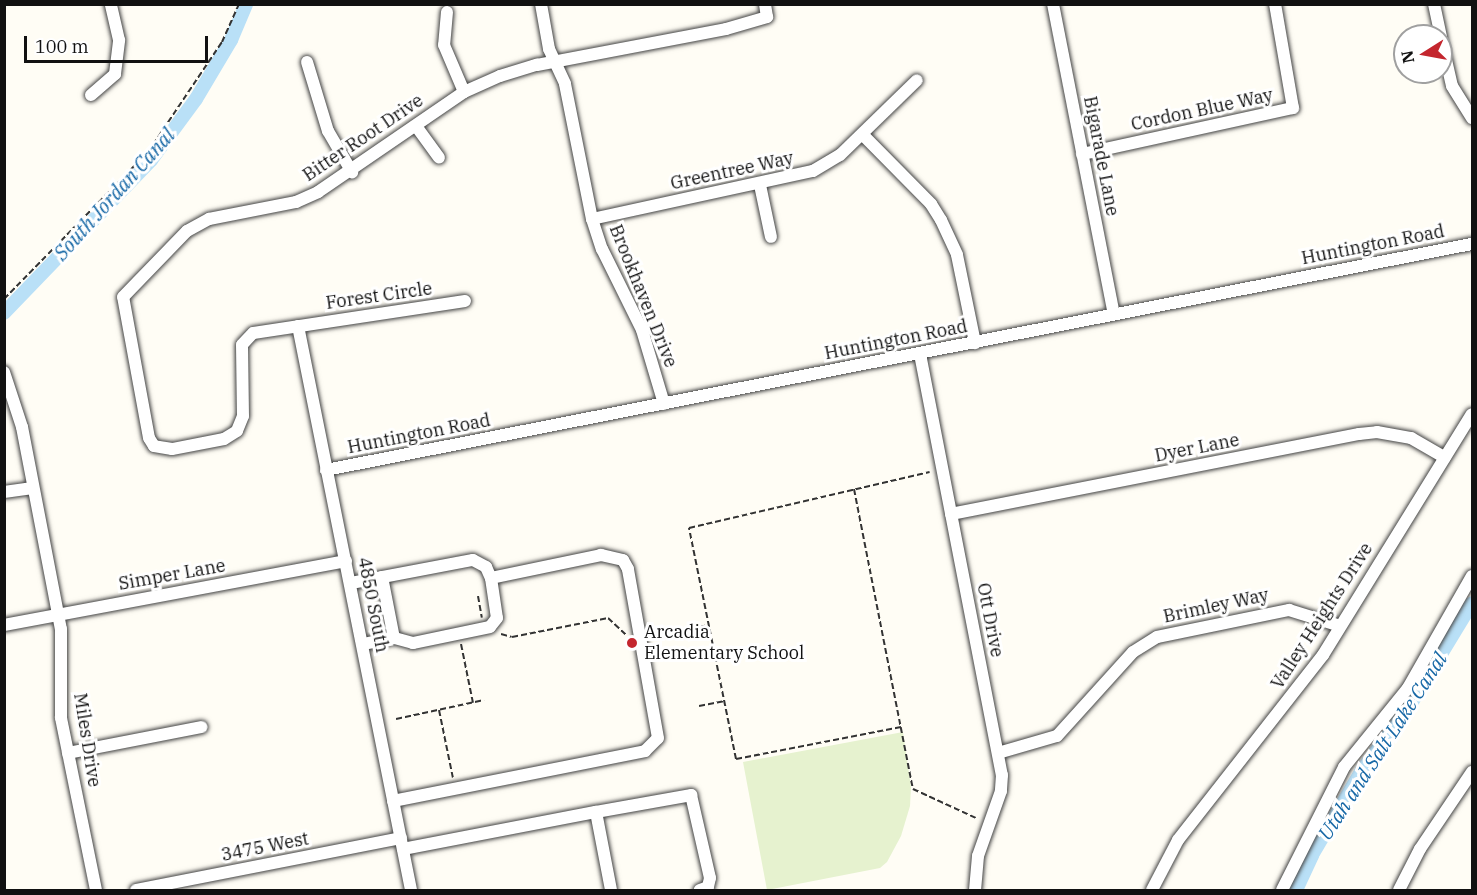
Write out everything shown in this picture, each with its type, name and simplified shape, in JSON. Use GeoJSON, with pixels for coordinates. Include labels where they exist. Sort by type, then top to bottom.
{"type":"FeatureCollection","features":[{"type":"Feature","properties":{"kind":"street"},"geometry":{"type":"LineString","coordinates":[[91,95],[115,74],[119,40],[111,4]]}},
{"type":"Feature","properties":{"kind":"street","name":"Brookhaven Drive"},"geometry":{"type":"LineString","coordinates":[[541,4],[556,63],[565,84],[592,219],[602,249],[642,330],[664,404]]}},
{"type":"Feature","properties":{"kind":"street","name":"Bigarade Lane"},"geometry":{"type":"LineString","coordinates":[[1053,4],[1114,315]]}},
{"type":"Feature","properties":{"kind":"street","name":"Cordon Blue Way"},"geometry":{"type":"LineString","coordinates":[[1082,154],[1293,108],[1275,4]]}},
{"type":"Feature","properties":{"kind":"street"},"geometry":{"type":"LineString","coordinates":[[1434,4],[1438,24]]}},
{"type":"Feature","properties":{"kind":"street","name":"Bitter Root Drive"},"geometry":{"type":"LineString","coordinates":[[162,449],[154,446],[147,430],[123,297],[197,224],[296,202],[352,172],[464,92],[510,73],[766,11]]}},
{"type":"Feature","properties":{"kind":"street"},"geometry":{"type":"LineString","coordinates":[[447,12],[444,45],[464,92]]}},
{"type":"Feature","properties":{"kind":"street"},"geometry":{"type":"LineString","coordinates":[[307,62],[328,131],[352,172]]}},
{"type":"Feature","properties":{"kind":"street","name":"Greentree Way"},"geometry":{"type":"LineString","coordinates":[[592,219],[760,185],[813,171],[840,155],[863,135],[917,80]]}},
{"type":"Feature","properties":{"kind":"street"},"geometry":{"type":"LineString","coordinates":[[1452,84],[1473,118]]}},
{"type":"Feature","properties":{"kind":"street"},"geometry":{"type":"LineString","coordinates":[[416,126],[439,158]]}},
{"type":"Feature","properties":{"kind":"street"},"geometry":{"type":"LineString","coordinates":[[863,135],[931,204],[941,220],[957,255],[975,343]]}},
{"type":"Feature","properties":{"kind":"street"},"geometry":{"type":"LineString","coordinates":[[760,185],[771,237]]}},
{"type":"Feature","properties":{"kind":"street","name":"Huntington Road"},"geometry":{"type":"LineString","coordinates":[[327,470],[1473,244]]}},
{"type":"Feature","properties":{"kind":"street","name":"Forest Circle"},"geometry":{"type":"LineString","coordinates":[[162,449],[224,439],[237,431],[243,416],[241,354],[246,338],[262,331],[465,301]]}},
{"type":"Feature","properties":{"kind":"street","name":"4850 South"},"geometry":{"type":"LineString","coordinates":[[298,326],[411,891]]}},
{"type":"Feature","properties":{"kind":"street","name":"Ott Drive"},"geometry":{"type":"LineString","coordinates":[[920,354],[998,753],[1001,791],[978,856],[975,891]]}},
{"type":"Feature","properties":{"kind":"street","name":"Miles Drive"},"geometry":{"type":"LineString","coordinates":[[4,372],[22,427],[57,615],[64,659],[59,700],[96,891]]}},
{"type":"Feature","properties":{"kind":"street","name":"Valley Heights Drive"},"geometry":{"type":"LineString","coordinates":[[1152,891],[1178,840],[1306,678],[1473,414]]}},
{"type":"Feature","properties":{"kind":"street","name":"Dyer Lane"},"geometry":{"type":"LineString","coordinates":[[951,514],[1359,434],[1377,432],[1411,438],[1445,458]]}},
{"type":"Feature","properties":{"kind":"street"},"geometry":{"type":"LineString","coordinates":[[4,492],[33,488]]}},
{"type":"Feature","properties":{"kind":"street"},"geometry":{"type":"LineString","coordinates":[[393,801],[645,751],[658,738],[628,569],[623,560],[601,555],[491,578]]}},
{"type":"Feature","properties":{"kind":"street"},"geometry":{"type":"LineString","coordinates":[[351,583],[473,560],[486,567],[491,578],[497,618],[490,627],[413,643],[394,638],[363,644]]}},
{"type":"Feature","properties":{"kind":"street","name":"Simper Lane"},"geometry":{"type":"LineString","coordinates":[[4,625],[346,561]]}},
{"type":"Feature","properties":{"kind":"street"},"geometry":{"type":"LineString","coordinates":[[1282,891],[1344,767],[1408,688],[1473,576]]}},
{"type":"Feature","properties":{"kind":"street"},"geometry":{"type":"LineString","coordinates":[[382,577],[394,638]]}},
{"type":"Feature","properties":{"kind":"street","name":"Brimley Way"},"geometry":{"type":"LineString","coordinates":[[998,753],[1057,736],[1132,652],[1157,637],[1289,610],[1340,626]]}},
{"type":"Feature","properties":{"kind":"street"},"geometry":{"type":"LineString","coordinates":[[68,753],[202,727]]}},
{"type":"Feature","properties":{"kind":"street"},"geometry":{"type":"LineString","coordinates":[[1399,891],[1420,849],[1473,772]]}},
{"type":"Feature","properties":{"kind":"street","name":"3475 West"},"geometry":{"type":"LineString","coordinates":[[136,891],[691,795],[710,878],[708,887],[700,891]]}},
{"type":"Feature","properties":{"kind":"street"},"geometry":{"type":"LineString","coordinates":[[596,812],[611,891]]}},
{"type":"Feature","properties":{"kind":"path"},"geometry":{"type":"LineString","coordinates":[[4,299],[148,152],[222,42],[239,4]]}},
{"type":"Feature","properties":{"kind":"path"},"geometry":{"type":"LineString","coordinates":[[901,727],[736,759],[688,528],[930,472]]}},
{"type":"Feature","properties":{"kind":"path"},"geometry":{"type":"LineString","coordinates":[[854,488],[913,789],[976,818]]}},
{"type":"Feature","properties":{"kind":"path"},"geometry":{"type":"LineString","coordinates":[[478,596],[482,621]]}},
{"type":"Feature","properties":{"kind":"path"},"geometry":{"type":"LineString","coordinates":[[501,634],[512,637],[608,618],[626,633],[628,645]]}},
{"type":"Feature","properties":{"kind":"path"},"geometry":{"type":"LineString","coordinates":[[682,631],[708,625]]}},
{"type":"Feature","properties":{"kind":"path"},"geometry":{"type":"LineString","coordinates":[[461,641],[473,703]]}},
{"type":"Feature","properties":{"kind":"path"},"geometry":{"type":"LineString","coordinates":[[396,719],[484,700]]}},
{"type":"Feature","properties":{"kind":"path"},"geometry":{"type":"LineString","coordinates":[[699,706],[724,701]]}},
{"type":"Feature","properties":{"kind":"path"},"geometry":{"type":"LineString","coordinates":[[440,710],[454,781]]}},
{"type":"Feature","properties":{"kind":"green space"},"geometry":{"type":"Polygon","coordinates":[[[903,732],[911,787],[910,806],[901,836],[887,862],[880,868],[767,890],[743,762],[903,732]]]}},
{"type":"Feature","properties":{"kind":"waterway","name":"South Jordan Canal"},"geometry":{"type":"LineString","coordinates":[[4,313],[151,160],[196,99],[231,40],[246,4]]}},
{"type":"Feature","properties":{"kind":"waterway","name":"Utah and Salt Lake Canal"},"geometry":{"type":"LineString","coordinates":[[1296,890],[1312,855],[1362,770],[1407,710],[1472,603]]}},
{"type":"Feature","properties":{"kind":"place","name":"Arcadia Elementary School"},"geometry":{"type":"Point","coordinates":[632,643]}}]}
